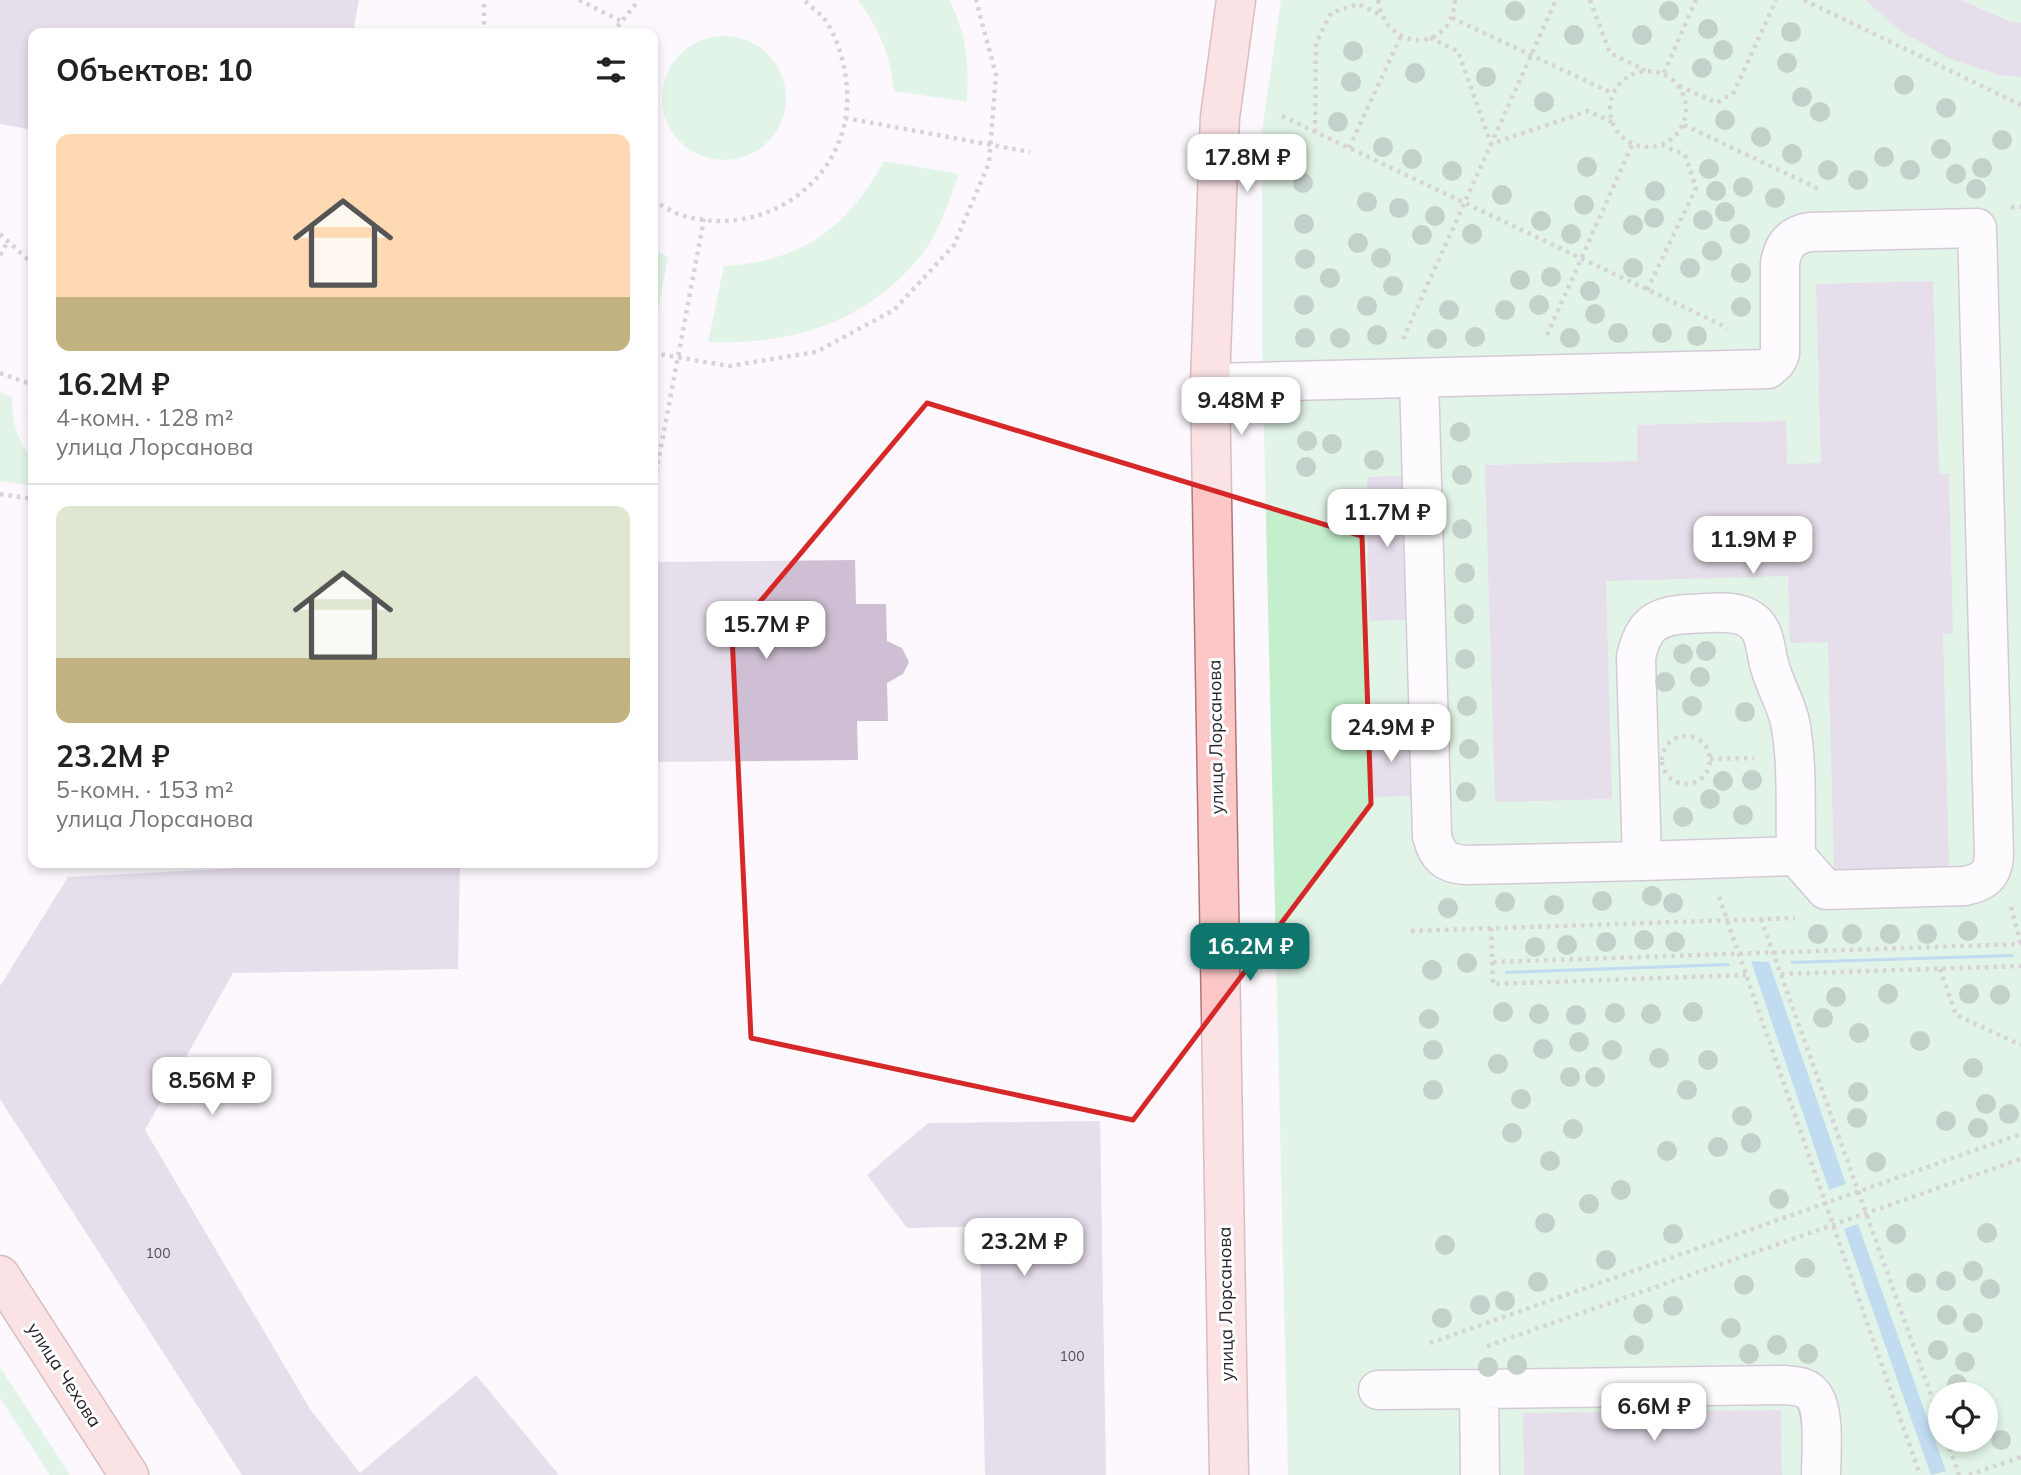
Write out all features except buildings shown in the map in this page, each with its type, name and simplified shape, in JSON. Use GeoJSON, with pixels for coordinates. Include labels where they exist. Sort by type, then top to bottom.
{"type":"FeatureCollection","features":[{"type":"Feature","properties":{"kind":"main road","name":"улица Лорсанова"},"geometry":{"type":"LineString","coordinates":[[1229,1475],[1210,383],[1220,117],[1236,0]]}},
{"type":"Feature","properties":{"kind":"main road","name":"улица Чехова"},"geometry":{"type":"LineString","coordinates":[[0,1275],[129,1475]]}},
{"type":"Feature","properties":{"kind":"lane"},"geometry":{"type":"LineString","coordinates":[[1210,383],[1409,363],[1768,369],[1780,354],[1782,251],[1798,234],[1978,228],[1994,867],[1987,878],[1965,886],[1826,890],[1796,856],[1793,740],[1787,711],[1770,667],[1765,636],[1756,624],[1744,616],[1729,613],[1661,618],[1649,626],[1640,640],[1636,657],[1642,860]]}},
{"type":"Feature","properties":{"kind":"lane"},"geometry":{"type":"LineString","coordinates":[[1409,363],[1432,836],[1435,849],[1443,860],[1466,865],[1796,856]]}},
{"type":"Feature","properties":{"kind":"lane"},"geometry":{"type":"LineString","coordinates":[[1378,1390],[1800,1386],[1812,1393],[1819,1405],[1821,1475]]}},
{"type":"Feature","properties":{"kind":"lane"},"geometry":{"type":"LineString","coordinates":[[1479,1389],[1480,1475]]}},
{"type":"Feature","properties":{"kind":"path"},"geometry":{"type":"LineString","coordinates":[[484,0],[484,28]]}},
{"type":"Feature","properties":{"kind":"path"},"geometry":{"type":"LineString","coordinates":[[579,0],[621,21]]}},
{"type":"Feature","properties":{"kind":"path"},"geometry":{"type":"LineString","coordinates":[[616,28],[639,0]]}},
{"type":"Feature","properties":{"kind":"path"},"geometry":{"type":"LineString","coordinates":[[658,203],[680,215],[720,222],[760,216],[796,199],[825,170],[843,134],[849,94],[842,54],[824,18],[804,0]]}},
{"type":"Feature","properties":{"kind":"path"},"geometry":{"type":"LineString","coordinates":[[658,354],[729,366],[817,352],[894,310],[954,245],[989,163],[991,145],[996,75],[976,0]]}},
{"type":"Feature","properties":{"kind":"path"},"geometry":{"type":"LineString","coordinates":[[1378,0],[1381,15],[1388,28],[1415,40],[1430,38],[1443,30],[1452,18],[1455,0]]}},
{"type":"Feature","properties":{"kind":"path"},"geometry":{"type":"LineString","coordinates":[[1409,363],[1465,204],[1556,0]]}},
{"type":"Feature","properties":{"kind":"path"},"geometry":{"type":"LineString","coordinates":[[1590,0],[1610,53],[1646,70],[1664,73],[1678,85],[1717,103],[1734,92],[1776,0]]}},
{"type":"Feature","properties":{"kind":"path"},"geometry":{"type":"LineString","coordinates":[[1664,73],[1696,0]]}},
{"type":"Feature","properties":{"kind":"path"},"geometry":{"type":"LineString","coordinates":[[1804,0],[2021,106]]}},
{"type":"Feature","properties":{"kind":"path"},"geometry":{"type":"LineString","coordinates":[[1315,132],[1316,43],[1331,13],[1358,4],[1381,15]]}},
{"type":"Feature","properties":{"kind":"path"},"geometry":{"type":"LineString","coordinates":[[1452,18],[1612,93]]}},
{"type":"Feature","properties":{"kind":"path"},"geometry":{"type":"LineString","coordinates":[[1349,148],[1401,36]]}},
{"type":"Feature","properties":{"kind":"path"},"geometry":{"type":"LineString","coordinates":[[1430,38],[1458,51],[1491,144]]}},
{"type":"Feature","properties":{"kind":"path"},"geometry":{"type":"LineString","coordinates":[[1646,70],[1621,80],[1612,93],[1609,107],[1612,122],[1620,135],[1632,145],[1647,148],[1662,145],[1674,137],[1684,125],[1687,110],[1685,97],[1678,85]]}},
{"type":"Feature","properties":{"kind":"path"},"geometry":{"type":"LineString","coordinates":[[1491,144],[1588,111],[1612,122]]}},
{"type":"Feature","properties":{"kind":"path"},"geometry":{"type":"LineString","coordinates":[[1282,116],[1735,332]]}},
{"type":"Feature","properties":{"kind":"path"},"geometry":{"type":"LineString","coordinates":[[845,118],[1030,152]]}},
{"type":"Feature","properties":{"kind":"path"},"geometry":{"type":"LineString","coordinates":[[1684,125],[1846,201],[1846,231]]}},
{"type":"Feature","properties":{"kind":"path"},"geometry":{"type":"LineString","coordinates":[[1543,343],[1632,145]]}},
{"type":"Feature","properties":{"kind":"path"},"geometry":{"type":"LineString","coordinates":[[1647,290],[1696,188],[1685,155],[1662,145]]}},
{"type":"Feature","properties":{"kind":"path"},"geometry":{"type":"LineString","coordinates":[[658,463],[704,219]]}},
{"type":"Feature","properties":{"kind":"path"},"geometry":{"type":"LineString","coordinates":[[0,234],[28,260]]}},
{"type":"Feature","properties":{"kind":"path"},"geometry":{"type":"LineString","coordinates":[[0,255],[7,243]]}},
{"type":"Feature","properties":{"kind":"path"},"geometry":{"type":"LineString","coordinates":[[0,373],[28,383]]}},
{"type":"Feature","properties":{"kind":"path"},"geometry":{"type":"LineString","coordinates":[[0,494],[28,498]]}},
{"type":"Feature","properties":{"kind":"path"},"geometry":{"type":"LineString","coordinates":[[1685,735],[1695,736],[1702,742],[1710,759],[1703,776],[1696,782],[1686,784],[1677,783],[1669,777],[1661,760],[1668,742],[1685,735]]}},
{"type":"Feature","properties":{"kind":"path"},"geometry":{"type":"LineString","coordinates":[[1705,859],[1920,1475]]}},
{"type":"Feature","properties":{"kind":"path"},"geometry":{"type":"LineString","coordinates":[[1493,962],[2021,945],[2009,900]]}},
{"type":"Feature","properties":{"kind":"path"},"geometry":{"type":"LineString","coordinates":[[2004,911],[2012,911]]}},
{"type":"Feature","properties":{"kind":"path"},"geometry":{"type":"LineString","coordinates":[[1411,931],[1801,917]]}},
{"type":"Feature","properties":{"kind":"path"},"geometry":{"type":"LineString","coordinates":[[1762,919],[1928,1386]]}},
{"type":"Feature","properties":{"kind":"path"},"geometry":{"type":"LineString","coordinates":[[1491,928],[1493,984],[1746,975]]}},
{"type":"Feature","properties":{"kind":"path"},"geometry":{"type":"LineString","coordinates":[[1781,974],[2021,966]]}},
{"type":"Feature","properties":{"kind":"path"},"geometry":{"type":"LineString","coordinates":[[1940,969],[1956,1015],[2021,1045]]}},
{"type":"Feature","properties":{"kind":"path"},"geometry":{"type":"LineString","coordinates":[[1430,1343],[2021,1134]]}},
{"type":"Feature","properties":{"kind":"path"},"geometry":{"type":"LineString","coordinates":[[1482,1348],[2021,1159]]}},
{"type":"Feature","properties":{"kind":"path"},"geometry":{"type":"LineString","coordinates":[[1951,1452],[1959,1475]]}},
{"type":"Feature","properties":{"kind":"path"},"geometry":{"type":"LineString","coordinates":[[1969,1475],[2021,1457]]}},
{"type":"Feature","properties":{"kind":"highlighted area"},"geometry":{"type":"Polygon","coordinates":[[[927,403],[1362,536],[1371,804],[1133,1120],[751,1038],[732,635],[927,403]]]}},
{"type":"Feature","properties":{"kind":"green space"},"geometry":{"type":"Polygon","coordinates":[[[858,0],[950,0],[966,50],[967,102],[894,91],[883,43],[858,0]]]}},
{"type":"Feature","properties":{"kind":"green space"},"geometry":{"type":"Polygon","coordinates":[[[1281,0],[2021,0],[2021,1475],[1288,1475],[1262,346],[1262,131],[1281,0]]]}},
{"type":"Feature","properties":{"kind":"green space"},"geometry":{"type":"Polygon","coordinates":[[[724,36],[748,41],[768,54],[781,74],[786,98],[781,122],[768,142],[748,155],[724,160],[700,155],[680,142],[667,122],[662,98],[667,74],[680,54],[700,41],[724,36]]]}},
{"type":"Feature","properties":{"kind":"green space"},"geometry":{"type":"Polygon","coordinates":[[[884,161],[959,174],[934,235],[923,253],[901,277],[878,297],[827,325],[770,339],[708,342],[724,266],[776,257],[799,249],[819,237],[838,223],[855,205],[884,161]]]}},
{"type":"Feature","properties":{"kind":"green space"},"geometry":{"type":"Polygon","coordinates":[[[658,252],[668,257],[658,310],[658,252]]]}},
{"type":"Feature","properties":{"kind":"green space"},"geometry":{"type":"Polygon","coordinates":[[[0,392],[12,397],[16,430],[28,452],[28,485],[0,481],[0,392]]]}},
{"type":"Feature","properties":{"kind":"green space"},"geometry":{"type":"Polygon","coordinates":[[[0,1367],[70,1475],[50,1475],[0,1398],[0,1367]]]}},
{"type":"Feature","properties":{"kind":"water"},"geometry":{"type":"Polygon","coordinates":[[[2013,954],[2014,957],[1791,964],[1791,961],[2013,954]]]}},
{"type":"Feature","properties":{"kind":"water"},"geometry":{"type":"Polygon","coordinates":[[[1751,961],[1769,962],[1846,1184],[1829,1190],[1751,961]]]}},
{"type":"Feature","properties":{"kind":"water"},"geometry":{"type":"Polygon","coordinates":[[[1729,963],[1730,966],[1505,974],[1505,971],[1729,963]]]}},
{"type":"Feature","properties":{"kind":"water"},"geometry":{"type":"Polygon","coordinates":[[[1858,1224],[1928,1420],[1928,1452],[1939,1452],[1946,1471],[1931,1475],[1844,1229],[1858,1224]]]}}]}
